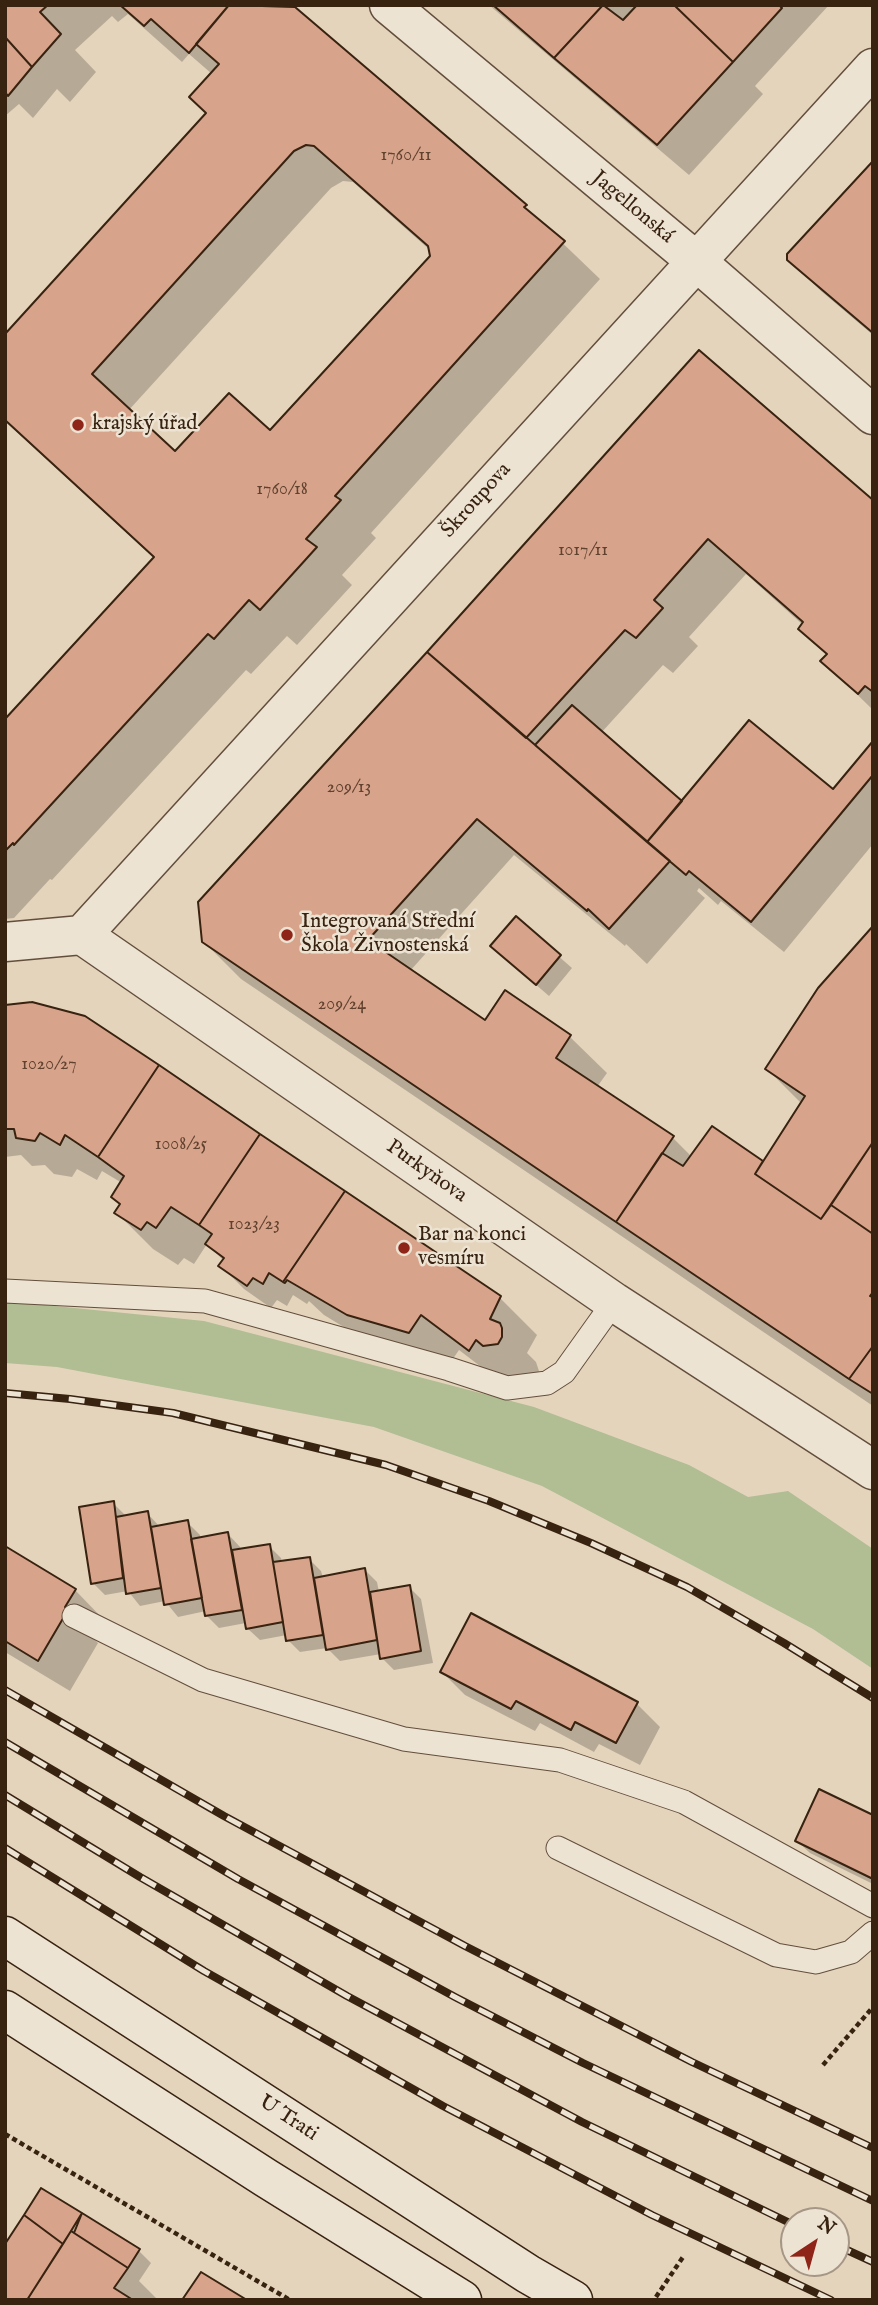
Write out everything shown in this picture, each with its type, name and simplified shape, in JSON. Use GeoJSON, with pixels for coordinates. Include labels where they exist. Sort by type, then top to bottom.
{"type":"FeatureCollection","features":[{"type":"Feature","properties":{"kind":"street","name":"Jagellonská"},"geometry":{"type":"LineString","coordinates":[[389,5],[696,261],[873,415]]}},
{"type":"Feature","properties":{"kind":"street","name":"Škroupova"},"geometry":{"type":"LineString","coordinates":[[82,935],[873,68]]}},
{"type":"Feature","properties":{"kind":"street"},"geometry":{"type":"LineString","coordinates":[[5,942],[82,935]]}},
{"type":"Feature","properties":{"kind":"street","name":"Purkyňova"},"geometry":{"type":"LineString","coordinates":[[82,935],[614,1302],[873,1470]]}},
{"type":"Feature","properties":{"kind":"street","name":"U Trati"},"geometry":{"type":"LineString","coordinates":[[5,1936],[573,2300]]}},
{"type":"Feature","properties":{"kind":"street"},"geometry":{"type":"LineString","coordinates":[[5,2010],[462,2300]]}},
{"type":"Feature","properties":{"kind":"lane"},"geometry":{"type":"LineString","coordinates":[[5,1291],[205,1301],[449,1369],[507,1388],[547,1383],[564,1372],[614,1302]]}},
{"type":"Feature","properties":{"kind":"lane"},"geometry":{"type":"LineString","coordinates":[[74,1616],[203,1680],[404,1739],[560,1760],[684,1802],[873,1906]]}},
{"type":"Feature","properties":{"kind":"lane"},"geometry":{"type":"LineString","coordinates":[[558,1847],[776,1955],[816,1962],[851,1952],[873,1933]]}},
{"type":"Feature","properties":{"kind":"path"},"geometry":{"type":"LineString","coordinates":[[823,2065],[873,2007]]}},
{"type":"Feature","properties":{"kind":"path"},"geometry":{"type":"LineString","coordinates":[[5,2134],[290,2300]]}},
{"type":"Feature","properties":{"kind":"path"},"geometry":{"type":"LineString","coordinates":[[656,2297],[682,2257]]}},
{"type":"Feature","properties":{"kind":"green space"},"geometry":{"type":"Polygon","coordinates":[[[5,1301],[204,1321],[534,1407],[689,1465],[748,1497],[788,1491],[873,1549],[873,1669],[813,1629],[542,1486],[374,1427],[57,1367],[5,1363],[5,1301]]]}},
{"type":"Feature","properties":{"kind":"building"},"geometry":{"type":"Polygon","coordinates":[[[5,5],[48,5],[40,12],[61,34],[32,67],[5,37],[5,5]]]}},
{"type":"Feature","properties":{"kind":"building"},"geometry":{"type":"Polygon","coordinates":[[[120,5],[229,5],[189,53],[151,19],[144,26],[120,5]]]}},
{"type":"Feature","properties":{"kind":"building","name":"krajský úřad"},"geometry":{"type":"Polygon","coordinates":[[[229,5],[295,7],[527,205],[524,207],[565,241],[335,496],[341,500],[306,539],[317,547],[260,610],[249,600],[214,639],[208,634],[14,845],[13,843],[5,851],[5,719],[154,557],[5,420],[5,334],[206,113],[189,97],[219,64],[196,44],[229,5]],[[306,145],[294,151],[92,374],[175,451],[229,393],[270,430],[430,256],[428,246],[314,146],[306,145]]]}},
{"type":"Feature","properties":{"kind":"building"},"geometry":{"type":"Polygon","coordinates":[[[493,5],[603,5],[554,58],[493,5]]]}},
{"type":"Feature","properties":{"kind":"building"},"geometry":{"type":"Polygon","coordinates":[[[603,5],[623,20],[637,5],[674,5],[733,62],[657,145],[554,58],[603,5]]]}},
{"type":"Feature","properties":{"kind":"building"},"geometry":{"type":"Polygon","coordinates":[[[674,5],[779,5],[782,8],[733,62],[674,5]]]}},
{"type":"Feature","properties":{"kind":"building"},"geometry":{"type":"Polygon","coordinates":[[[5,37],[32,67],[8,96],[5,92],[5,37]]]}},
{"type":"Feature","properties":{"kind":"building"},"geometry":{"type":"Polygon","coordinates":[[[873,161],[873,333],[787,260],[787,254],[873,161]]]}},
{"type":"Feature","properties":{"kind":"building"},"geometry":{"type":"Polygon","coordinates":[[[699,350],[873,500],[873,692],[865,686],[858,694],[820,661],[827,654],[798,629],[803,622],[708,539],[654,600],[663,608],[636,638],[625,630],[526,738],[427,652],[699,350]]]}},
{"type":"Feature","properties":{"kind":"building","name":"Integrovaná Střední Škola Živnostenská"},"geometry":{"type":"Polygon","coordinates":[[[427,652],[670,861],[609,929],[477,819],[368,940],[485,1020],[505,990],[571,1035],[556,1058],[674,1136],[616,1222],[202,942],[198,902],[427,652]]]}},
{"type":"Feature","properties":{"kind":"building"},"geometry":{"type":"Polygon","coordinates":[[[572,705],[682,801],[647,842],[535,745],[572,705]]]}},
{"type":"Feature","properties":{"kind":"building"},"geometry":{"type":"Polygon","coordinates":[[[749,720],[833,789],[873,741],[873,775],[751,922],[689,871],[686,875],[647,842],[749,720]]]}},
{"type":"Feature","properties":{"kind":"building"},"geometry":{"type":"Polygon","coordinates":[[[516,916],[561,955],[536,985],[490,946],[516,916]]]}},
{"type":"Feature","properties":{"kind":"building"},"geometry":{"type":"Polygon","coordinates":[[[873,926],[873,1142],[821,1219],[755,1174],[805,1096],[765,1069],[818,988],[873,926]]]}},
{"type":"Feature","properties":{"kind":"building"},"geometry":{"type":"Polygon","coordinates":[[[32,1002],[85,1016],[159,1065],[98,1157],[65,1135],[60,1145],[40,1133],[35,1141],[16,1138],[14,1129],[5,1129],[5,1005],[32,1002]]]}},
{"type":"Feature","properties":{"kind":"building"},"geometry":{"type":"Polygon","coordinates":[[[159,1065],[260,1134],[199,1225],[171,1207],[156,1228],[147,1222],[141,1230],[114,1213],[120,1204],[111,1197],[124,1176],[98,1157],[159,1065]]]}},
{"type":"Feature","properties":{"kind":"building"},"geometry":{"type":"Polygon","coordinates":[[[712,1126],[763,1161],[755,1174],[821,1219],[831,1205],[873,1234],[873,1292],[870,1296],[873,1297],[873,1346],[849,1379],[616,1222],[662,1153],[683,1166],[712,1126]]]}},
{"type":"Feature","properties":{"kind":"building"},"geometry":{"type":"Polygon","coordinates":[[[260,1134],[345,1191],[283,1282],[269,1273],[263,1284],[253,1278],[247,1286],[218,1266],[224,1258],[205,1244],[212,1234],[199,1225],[260,1134]]]}},
{"type":"Feature","properties":{"kind":"building"},"geometry":{"type":"Polygon","coordinates":[[[873,1142],[873,1234],[831,1205],[873,1142]]]}},
{"type":"Feature","properties":{"kind":"building"},"geometry":{"type":"Polygon","coordinates":[[[345,1191],[501,1296],[490,1319],[500,1323],[502,1328],[502,1337],[498,1344],[483,1346],[476,1340],[469,1351],[421,1315],[409,1333],[347,1315],[287,1280],[283,1282],[345,1191]]]}},
{"type":"Feature","properties":{"kind":"building"},"geometry":{"type":"Polygon","coordinates":[[[873,1346],[873,1394],[849,1379],[873,1346]]]}},
{"type":"Feature","properties":{"kind":"building"},"geometry":{"type":"Polygon","coordinates":[[[114,1501],[123,1578],[91,1584],[79,1507],[114,1501]]]}},
{"type":"Feature","properties":{"kind":"building"},"geometry":{"type":"Polygon","coordinates":[[[148,1511],[161,1588],[126,1594],[116,1517],[148,1511]]]}},
{"type":"Feature","properties":{"kind":"building"},"geometry":{"type":"Polygon","coordinates":[[[188,1520],[202,1598],[164,1605],[151,1527],[188,1520]]]}},
{"type":"Feature","properties":{"kind":"building"},"geometry":{"type":"Polygon","coordinates":[[[228,1532],[242,1610],[205,1616],[191,1539],[228,1532]]]}},
{"type":"Feature","properties":{"kind":"building"},"geometry":{"type":"Polygon","coordinates":[[[270,1544],[283,1622],[246,1629],[232,1550],[270,1544]]]}},
{"type":"Feature","properties":{"kind":"building"},"geometry":{"type":"Polygon","coordinates":[[[5,1546],[76,1589],[65,1607],[68,1610],[38,1661],[5,1641],[5,1546]]]}},
{"type":"Feature","properties":{"kind":"building"},"geometry":{"type":"Polygon","coordinates":[[[310,1557],[323,1635],[286,1641],[273,1562],[310,1557]]]}},
{"type":"Feature","properties":{"kind":"building"},"geometry":{"type":"Polygon","coordinates":[[[365,1568],[377,1640],[326,1650],[314,1578],[365,1568]]]}},
{"type":"Feature","properties":{"kind":"building"},"geometry":{"type":"Polygon","coordinates":[[[410,1585],[421,1651],[380,1659],[370,1592],[410,1585]]]}},
{"type":"Feature","properties":{"kind":"building"},"geometry":{"type":"Polygon","coordinates":[[[471,1613],[638,1702],[616,1743],[575,1722],[571,1730],[516,1701],[511,1709],[440,1672],[471,1613]]]}},
{"type":"Feature","properties":{"kind":"building"},"geometry":{"type":"Polygon","coordinates":[[[819,1789],[873,1815],[873,1879],[795,1841],[819,1789]]]}},
{"type":"Feature","properties":{"kind":"building"},"geometry":{"type":"Polygon","coordinates":[[[41,2188],[82,2213],[63,2244],[24,2215],[41,2188]]]}},
{"type":"Feature","properties":{"kind":"building"},"geometry":{"type":"Polygon","coordinates":[[[82,2213],[140,2249],[128,2268],[74,2233],[82,2213]]]}},
{"type":"Feature","properties":{"kind":"building"},"geometry":{"type":"Polygon","coordinates":[[[24,2215],[63,2244],[27,2300],[5,2300],[5,2244],[24,2215]]]}},
{"type":"Feature","properties":{"kind":"building"},"geometry":{"type":"Polygon","coordinates":[[[71,2231],[128,2268],[114,2288],[133,2300],[27,2300],[71,2231]]]}},
{"type":"Feature","properties":{"kind":"building"},"geometry":{"type":"Polygon","coordinates":[[[201,2272],[247,2300],[182,2300],[201,2272]]]}},
{"type":"Feature","properties":{"kind":"railway"},"geometry":{"type":"LineString","coordinates":[[5,1393],[173,1413],[386,1465],[489,1501],[591,1543],[687,1587],[873,1698]]}},
{"type":"Feature","properties":{"kind":"railway"},"geometry":{"type":"LineString","coordinates":[[5,1690],[224,1816],[465,1946],[692,2062],[873,2148]]}},
{"type":"Feature","properties":{"kind":"railway"},"geometry":{"type":"LineString","coordinates":[[5,1742],[238,1879],[455,1997],[583,2063],[873,2201]]}},
{"type":"Feature","properties":{"kind":"railway"},"geometry":{"type":"LineString","coordinates":[[5,1795],[140,1877],[347,1996],[582,2122],[780,2218]]}},
{"type":"Feature","properties":{"kind":"railway"},"geometry":{"type":"LineString","coordinates":[[5,1848],[204,1971],[443,2106],[652,2215],[831,2300]]}},
{"type":"Feature","properties":{"kind":"railway"},"geometry":{"type":"LineString","coordinates":[[850,2251],[873,2262]]}},
{"type":"Feature","properties":{"kind":"place","name":"krajský úřad"},"geometry":{"type":"Point","coordinates":[78,425]}},
{"type":"Feature","properties":{"kind":"place","name":"Integrovaná Střední Škola Živnostenská"},"geometry":{"type":"Point","coordinates":[287,935]}},
{"type":"Feature","properties":{"kind":"place","name":"Bar na konci vesmíru"},"geometry":{"type":"Point","coordinates":[404,1248]}}]}
